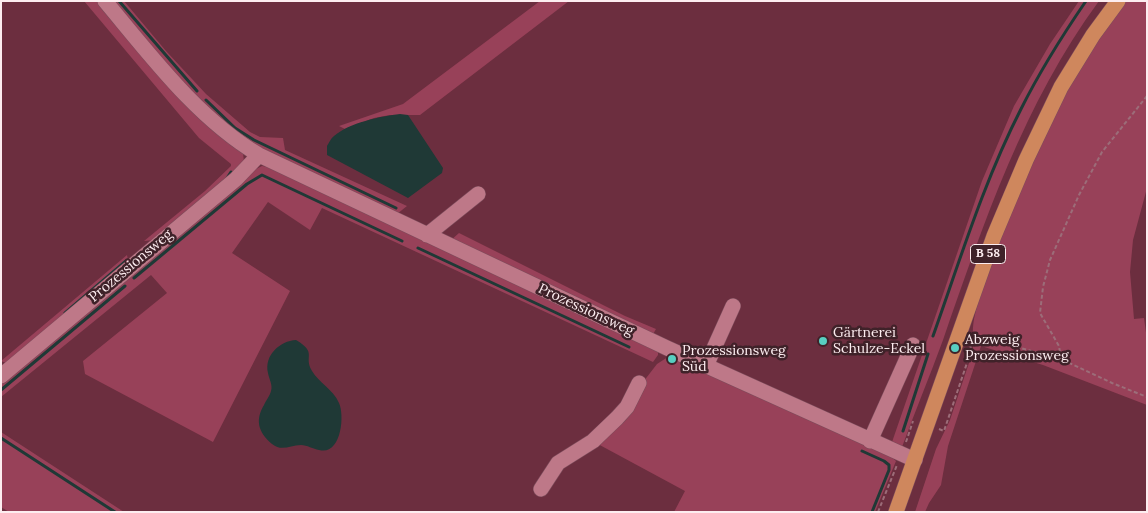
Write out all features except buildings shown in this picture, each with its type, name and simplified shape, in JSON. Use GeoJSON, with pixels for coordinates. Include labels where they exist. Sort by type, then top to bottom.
{"type":"FeatureCollection","features":[{"type":"Feature","properties":{"kind":"main road","name":"B 58"},"geometry":{"type":"LineString","coordinates":[[896,512],[994,236],[1026,160],[1061,87],[1093,35],[1118,1]]}},
{"type":"Feature","properties":{"kind":"street","name":"Prozessionsweg"},"geometry":{"type":"LineString","coordinates":[[105,1],[195,105],[241,144],[259,155],[706,366],[915,460]]}},
{"type":"Feature","properties":{"kind":"street","name":"Prozessionsweg"},"geometry":{"type":"LineString","coordinates":[[1,376],[236,179],[259,155]]}},
{"type":"Feature","properties":{"kind":"street"},"geometry":{"type":"LineString","coordinates":[[427,235],[478,194]]}},
{"type":"Feature","properties":{"kind":"street"},"geometry":{"type":"LineString","coordinates":[[706,366],[732,306]]}},
{"type":"Feature","properties":{"kind":"street"},"geometry":{"type":"LineString","coordinates":[[870,440],[913,345]]}},
{"type":"Feature","properties":{"kind":"street"},"geometry":{"type":"LineString","coordinates":[[541,489],[558,463],[593,441],[617,418],[627,407],[638,383]]}},
{"type":"Feature","properties":{"kind":"path"},"geometry":{"type":"LineString","coordinates":[[1061,359],[1059,346],[1040,313],[1043,287],[1050,260],[1079,195],[1102,152],[1147,96]]}},
{"type":"Feature","properties":{"kind":"path"},"geometry":{"type":"LineString","coordinates":[[944,430],[970,354],[972,334],[1061,359],[1147,397]]}},
{"type":"Feature","properties":{"kind":"shaded area"},"geometry":{"type":"Polygon","coordinates":[[[84,1],[100,1],[243,153],[244,162],[233,176],[154,240],[144,241],[205,191],[231,164],[199,138],[84,1]]]}},
{"type":"Feature","properties":{"kind":"shaded area"},"geometry":{"type":"Polygon","coordinates":[[[110,1],[124,1],[166,51],[206,94],[250,132],[260,137],[283,138],[285,150],[407,206],[397,214],[250,145],[199,103],[110,1]]]}},
{"type":"Feature","properties":{"kind":"shaded area"},"geometry":{"type":"Polygon","coordinates":[[[540,1],[569,1],[420,115],[390,115],[374,118],[345,129],[339,126],[403,104],[540,1]]]}},
{"type":"Feature","properties":{"kind":"shaded area"},"geometry":{"type":"Polygon","coordinates":[[[1079,1],[1099,1],[1072,40],[1027,122],[1008,164],[974,252],[902,447],[891,445],[982,181],[1014,106],[1050,44],[1079,1]]]}},
{"type":"Feature","properties":{"kind":"shaded area"},"geometry":{"type":"Polygon","coordinates":[[[1125,1],[1147,1],[1147,188],[1133,240],[1130,272],[1134,319],[1144,318],[1147,340],[1147,405],[1043,365],[981,346],[948,446],[941,485],[925,512],[915,512],[936,449],[950,420],[970,360],[974,361],[976,354],[973,353],[973,323],[976,311],[1019,190],[1066,92],[1125,1]]]}},
{"type":"Feature","properties":{"kind":"shaded area"},"geometry":{"type":"Polygon","coordinates":[[[262,166],[273,168],[658,348],[658,355],[653,362],[322,208],[310,230],[268,202],[232,253],[290,291],[213,442],[85,374],[83,361],[167,293],[151,275],[1,397],[1,380],[250,172],[262,166]]]}},
{"type":"Feature","properties":{"kind":"shaded area"},"geometry":{"type":"Polygon","coordinates":[[[459,233],[625,316],[656,329],[652,336],[450,241],[459,233]]]}},
{"type":"Feature","properties":{"kind":"shaded area"},"geometry":{"type":"Polygon","coordinates":[[[127,255],[128,260],[6,363],[1,361],[127,255]]]}},
{"type":"Feature","properties":{"kind":"shaded area"},"geometry":{"type":"Polygon","coordinates":[[[671,355],[888,454],[896,461],[875,512],[674,512],[685,491],[596,443],[657,364],[671,355]]]}},
{"type":"Feature","properties":{"kind":"shaded area"},"geometry":{"type":"Polygon","coordinates":[[[1,432],[124,512],[9,512],[1,507],[1,432]]]}},
{"type":"Feature","properties":{"kind":"water"},"geometry":{"type":"Polygon","coordinates":[[[400,114],[408,115],[443,168],[442,173],[408,198],[327,155],[327,146],[340,131],[366,121],[400,114]]]}},
{"type":"Feature","properties":{"kind":"water"},"geometry":{"type":"Polygon","coordinates":[[[296,340],[307,348],[312,371],[333,394],[341,409],[340,434],[332,447],[326,450],[301,445],[279,448],[267,439],[259,426],[259,416],[270,395],[271,389],[267,366],[268,360],[279,346],[296,340]]]}},
{"type":"Feature","properties":{"kind":"waterway"},"geometry":{"type":"LineString","coordinates":[[119,1],[197,91]]}},
{"type":"Feature","properties":{"kind":"waterway"},"geometry":{"type":"LineString","coordinates":[[933,336],[995,164],[1028,95],[1086,1]]}},
{"type":"Feature","properties":{"kind":"waterway"},"geometry":{"type":"LineString","coordinates":[[206,100],[235,128],[254,140],[396,208]]}},
{"type":"Feature","properties":{"kind":"waterway"},"geometry":{"type":"LineString","coordinates":[[227,178],[231,172]]}},
{"type":"Feature","properties":{"kind":"waterway"},"geometry":{"type":"LineString","coordinates":[[134,278],[247,184],[262,175],[402,241]]}},
{"type":"Feature","properties":{"kind":"waterway"},"geometry":{"type":"LineString","coordinates":[[418,248],[629,347]]}},
{"type":"Feature","properties":{"kind":"waterway"},"geometry":{"type":"LineString","coordinates":[[65,313],[126,261]]}},
{"type":"Feature","properties":{"kind":"waterway"},"geometry":{"type":"LineString","coordinates":[[1,390],[125,286]]}},
{"type":"Feature","properties":{"kind":"waterway"},"geometry":{"type":"LineString","coordinates":[[903,431],[928,354]]}},
{"type":"Feature","properties":{"kind":"waterway"},"geometry":{"type":"LineString","coordinates":[[1,438],[115,512]]}},
{"type":"Feature","properties":{"kind":"waterway"},"geometry":{"type":"LineString","coordinates":[[862,451],[889,465],[889,470],[872,512]]}},
{"type":"Feature","properties":{"kind":"place","name":"Gärtnerei Schulze-Eckel"},"geometry":{"type":"Point","coordinates":[823,341]}},
{"type":"Feature","properties":{"kind":"place","name":"Abzweig Prozessionsweg"},"geometry":{"type":"Point","coordinates":[955,348]}},
{"type":"Feature","properties":{"kind":"place","name":"Prozessionsweg Süd"},"geometry":{"type":"Point","coordinates":[672,359]}}]}
